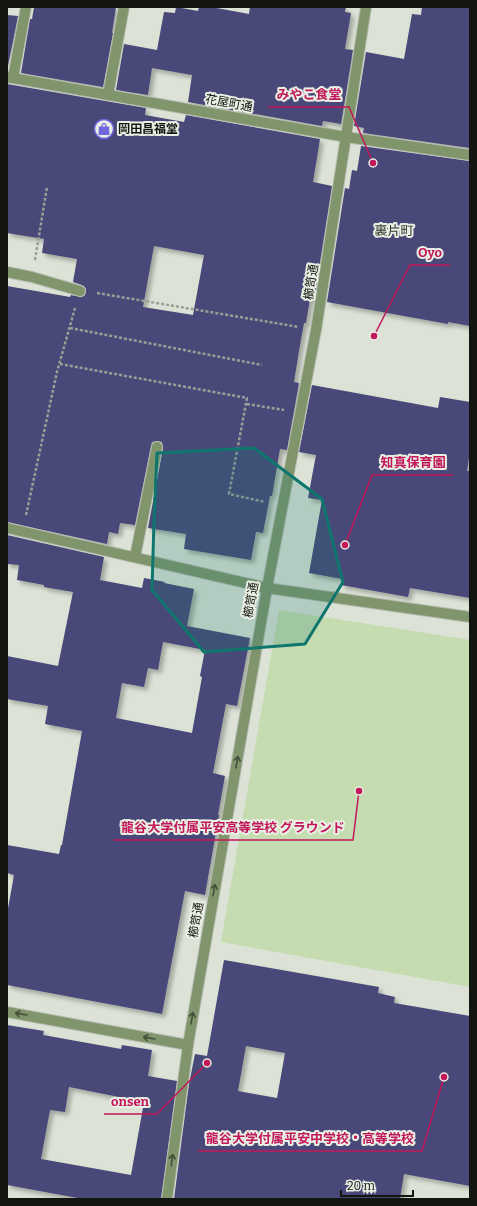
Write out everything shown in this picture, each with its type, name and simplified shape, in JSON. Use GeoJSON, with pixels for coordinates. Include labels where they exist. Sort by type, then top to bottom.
{"type":"FeatureCollection","features":[{"type":"Feature","properties":{"kind":"street"},"geometry":{"type":"LineString","coordinates":[[10,78],[26,7]]}},
{"type":"Feature","properties":{"kind":"street"},"geometry":{"type":"LineString","coordinates":[[108,95],[124,7]]}},
{"type":"Feature","properties":{"kind":"street","name":"櫛笥通"},"geometry":{"type":"LineString","coordinates":[[167,1199],[188,1045],[267,588],[316,330],[366,7]]}},
{"type":"Feature","properties":{"kind":"street","name":"花屋町通"},"geometry":{"type":"LineString","coordinates":[[10,78],[346,137],[470,155]]}},
{"type":"Feature","properties":{"kind":"street"},"geometry":{"type":"LineString","coordinates":[[7,272],[32,277],[80,291]]}},
{"type":"Feature","properties":{"kind":"street"},"geometry":{"type":"LineString","coordinates":[[135,557],[157,447]]}},
{"type":"Feature","properties":{"kind":"street"},"geometry":{"type":"LineString","coordinates":[[7,528],[267,588],[470,617]]}},
{"type":"Feature","properties":{"kind":"street"},"geometry":{"type":"LineString","coordinates":[[7,1012],[188,1045]]}},
{"type":"Feature","properties":{"kind":"path"},"geometry":{"type":"LineString","coordinates":[[32,277],[47,187]]}},
{"type":"Feature","properties":{"kind":"path"},"geometry":{"type":"LineString","coordinates":[[23,532],[60,364],[80,291],[316,330]]}},
{"type":"Feature","properties":{"kind":"path"},"geometry":{"type":"LineString","coordinates":[[70,328],[262,365]]}},
{"type":"Feature","properties":{"kind":"path"},"geometry":{"type":"LineString","coordinates":[[60,364],[248,398],[229,494],[282,506]]}},
{"type":"Feature","properties":{"kind":"path"},"geometry":{"type":"LineString","coordinates":[[247,404],[300,413]]}},
{"type":"Feature","properties":{"kind":"highlighted area"},"geometry":{"type":"Polygon","coordinates":[[[254,448],[322,499],[343,582],[305,644],[204,652],[152,590],[157,453],[254,448]]]}},
{"type":"Feature","properties":{"kind":"green space"},"geometry":{"type":"Polygon","coordinates":[[[279,610],[470,640],[470,987],[221,942],[279,610]]]}},
{"type":"Feature","properties":{"kind":"building"},"geometry":{"type":"Polygon","coordinates":[[[34,7],[116,7],[113,33],[103,87],[21,73],[30,19],[32,19],[34,7]]]}},
{"type":"Feature","properties":{"kind":"building"},"geometry":{"type":"Polygon","coordinates":[[[176,7],[198,11],[199,7],[211,7],[249,14],[250,7],[346,7],[345,12],[351,13],[345,49],[353,50],[341,124],[323,121],[322,126],[188,102],[192,75],[152,68],[148,95],[116,90],[124,44],[157,50],[164,12],[175,13],[176,7]]]}},
{"type":"Feature","properties":{"kind":"building"},"geometry":{"type":"Polygon","coordinates":[[[422,7],[470,7],[470,148],[363,133],[364,128],[354,126],[366,52],[404,59],[412,14],[421,15],[422,7]]]}},
{"type":"Feature","properties":{"kind":"building"},"geometry":{"type":"Polygon","coordinates":[[[7,15],[18,16],[7,71],[7,15]]]}},
{"type":"Feature","properties":{"kind":"building"},"geometry":{"type":"Polygon","coordinates":[[[7,84],[146,108],[145,115],[184,122],[186,115],[320,139],[313,182],[332,186],[314,300],[310,299],[306,323],[304,323],[294,382],[299,383],[287,450],[280,449],[272,496],[270,496],[263,533],[256,532],[251,560],[184,549],[186,534],[148,528],[163,448],[162,442],[158,441],[152,442],[135,525],[120,523],[118,534],[109,532],[107,544],[7,522],[7,286],[70,297],[71,295],[82,297],[85,295],[86,290],[82,285],[73,282],[77,259],[42,253],[44,239],[7,233],[7,84]],[[154,246],[143,307],[193,315],[204,255],[154,246]]]}},
{"type":"Feature","properties":{"kind":"building"},"geometry":{"type":"Polygon","coordinates":[[[361,146],[470,161],[470,326],[448,322],[448,324],[327,302],[345,188],[349,189],[352,170],[357,171],[361,146]]]}},
{"type":"Feature","properties":{"kind":"building"},"geometry":{"type":"Polygon","coordinates":[[[312,385],[438,408],[440,397],[470,402],[470,452],[467,471],[470,471],[470,598],[410,588],[408,597],[341,585],[342,579],[309,573],[322,500],[308,498],[316,455],[299,452],[312,385]]]}},
{"type":"Feature","properties":{"kind":"building"},"geometry":{"type":"Polygon","coordinates":[[[7,535],[104,557],[100,580],[142,588],[144,578],[194,589],[187,626],[250,638],[237,706],[226,704],[213,773],[225,776],[205,895],[185,891],[162,1014],[7,985],[7,914],[14,875],[7,873],[7,845],[59,854],[62,845],[82,731],[45,724],[48,706],[7,699],[7,656],[58,666],[73,592],[17,580],[19,565],[7,564],[7,535]],[[163,642],[158,670],[148,668],[144,687],[122,683],[116,718],[192,733],[202,677],[200,676],[205,650],[163,642]]]}},
{"type":"Feature","properties":{"kind":"building"},"geometry":{"type":"Polygon","coordinates":[[[224,960],[379,987],[378,993],[395,997],[394,1003],[470,1016],[470,1186],[404,1174],[400,1199],[174,1199],[189,1084],[195,1054],[207,1056],[224,960]],[[246,1046],[238,1091],[277,1098],[285,1053],[246,1046]]]}},
{"type":"Feature","properties":{"kind":"building"},"geometry":{"type":"Polygon","coordinates":[[[7,1025],[44,1031],[43,1035],[121,1049],[122,1045],[152,1050],[148,1076],[177,1081],[161,1199],[83,1199],[7,1185],[7,1025]],[[69,1087],[65,1112],[50,1110],[41,1159],[131,1175],[144,1102],[69,1087]]]}},
{"type":"Feature","properties":{"kind":"place","name":"岡田昌福堂"},"geometry":{"type":"Point","coordinates":[104,129]}},
{"type":"Feature","properties":{"kind":"place","name":"みやこ食堂"},"geometry":{"type":"Point","coordinates":[373,163]}},
{"type":"Feature","properties":{"kind":"place","name":"Oyo"},"geometry":{"type":"Point","coordinates":[374,336]}},
{"type":"Feature","properties":{"kind":"place","name":"知真保育園"},"geometry":{"type":"Point","coordinates":[345,545]}},
{"type":"Feature","properties":{"kind":"place","name":"龍谷大学付属平安高等学校 グラウンド"},"geometry":{"type":"Point","coordinates":[359,791]}},
{"type":"Feature","properties":{"kind":"place","name":"onsen"},"geometry":{"type":"Point","coordinates":[207,1063]}},
{"type":"Feature","properties":{"kind":"place","name":"龍谷大学付属平安中学校・高等学校"},"geometry":{"type":"Point","coordinates":[444,1077]}},
{"type":"Feature","properties":{"kind":"district","name":"裏片町"},"geometry":{"type":"Point","coordinates":[394,230]}}]}
